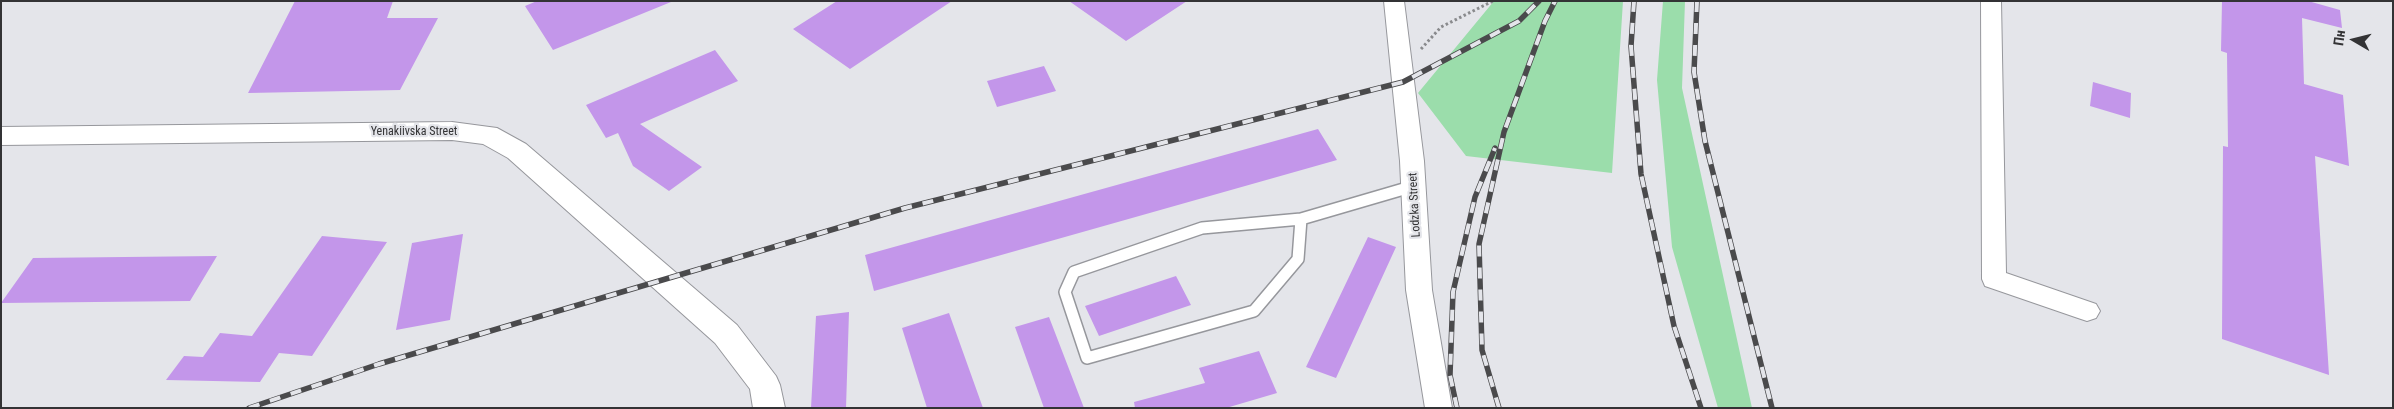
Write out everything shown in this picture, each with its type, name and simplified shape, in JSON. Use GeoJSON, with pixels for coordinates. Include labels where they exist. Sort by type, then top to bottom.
{"type":"FeatureCollection","features":[{"type":"Feature","properties":{"kind":"street","name":"Lodzka Street"},"geometry":{"type":"LineString","coordinates":[[1394,1],[1414,186],[1419,290],[1439,408]]}},
{"type":"Feature","properties":{"kind":"street"},"geometry":{"type":"LineString","coordinates":[[1991,1],[1994,279],[2087,311]]}},
{"type":"Feature","properties":{"kind":"street","name":"Yenakiivska Street"},"geometry":{"type":"LineString","coordinates":[[1,136],[452,130],[488,135],[517,151],[726,334],[765,385],[768,408]]}},
{"type":"Feature","properties":{"kind":"lane"},"geometry":{"type":"LineString","coordinates":[[1301,219],[1298,259],[1254,312],[1087,358],[1065,292],[1074,272],[1202,228],[1301,219],[1414,186]]}},
{"type":"Feature","properties":{"kind":"path"},"geometry":{"type":"LineString","coordinates":[[1402,70],[1441,27],[1493,1]]}},
{"type":"Feature","properties":{"kind":"green space"},"geometry":{"type":"Polygon","coordinates":[[[1494,1],[1623,1],[1612,173],[1466,156],[1418,93],[1494,1]]]}},
{"type":"Feature","properties":{"kind":"green space"},"geometry":{"type":"Polygon","coordinates":[[[1663,1],[1685,1],[1682,88],[1752,408],[1718,408],[1672,247],[1657,80],[1663,1]]]}},
{"type":"Feature","properties":{"kind":"building"},"geometry":{"type":"Polygon","coordinates":[[[295,1],[393,1],[387,18],[438,18],[400,90],[248,93],[295,1]]]}},
{"type":"Feature","properties":{"kind":"building"},"geometry":{"type":"Polygon","coordinates":[[[537,1],[671,2],[553,50],[525,6],[537,1]]]}},
{"type":"Feature","properties":{"kind":"building"},"geometry":{"type":"Polygon","coordinates":[[[837,1],[952,1],[850,69],[793,29],[837,1]]]}},
{"type":"Feature","properties":{"kind":"building"},"geometry":{"type":"Polygon","coordinates":[[[1069,1],[1187,1],[1126,41],[1069,1]]]}},
{"type":"Feature","properties":{"kind":"building"},"geometry":{"type":"Polygon","coordinates":[[[2222,1],[2308,1],[2340,10],[2342,28],[2302,18],[2304,84],[2343,95],[2349,166],[2315,156],[2329,375],[2222,339],[2223,146],[2228,147],[2227,53],[2221,51],[2222,1]]]}},
{"type":"Feature","properties":{"kind":"building"},"geometry":{"type":"Polygon","coordinates":[[[715,50],[738,81],[640,124],[702,167],[669,191],[633,166],[618,133],[606,138],[586,105],[715,50]]]}},
{"type":"Feature","properties":{"kind":"building"},"geometry":{"type":"Polygon","coordinates":[[[1044,66],[1056,91],[997,107],[987,81],[1044,66]]]}},
{"type":"Feature","properties":{"kind":"building"},"geometry":{"type":"Polygon","coordinates":[[[2093,82],[2131,93],[2130,118],[2090,106],[2093,82]]]}},
{"type":"Feature","properties":{"kind":"building"},"geometry":{"type":"Polygon","coordinates":[[[1318,129],[1337,160],[874,291],[865,255],[1318,129]]]}},
{"type":"Feature","properties":{"kind":"building"},"geometry":{"type":"Polygon","coordinates":[[[463,234],[450,320],[396,330],[412,243],[463,234]]]}},
{"type":"Feature","properties":{"kind":"building"},"geometry":{"type":"Polygon","coordinates":[[[322,236],[387,242],[312,356],[279,353],[260,382],[166,380],[184,356],[203,357],[220,333],[252,336],[322,236]]]}},
{"type":"Feature","properties":{"kind":"building"},"geometry":{"type":"Polygon","coordinates":[[[1368,237],[1396,247],[1336,378],[1306,367],[1368,237]]]}},
{"type":"Feature","properties":{"kind":"building"},"geometry":{"type":"Polygon","coordinates":[[[217,256],[190,301],[1,303],[33,258],[217,256]]]}},
{"type":"Feature","properties":{"kind":"building"},"geometry":{"type":"Polygon","coordinates":[[[1176,276],[1191,305],[1099,336],[1085,306],[1176,276]]]}},
{"type":"Feature","properties":{"kind":"building"},"geometry":{"type":"Polygon","coordinates":[[[849,312],[846,408],[811,408],[816,316],[849,312]]]}},
{"type":"Feature","properties":{"kind":"building"},"geometry":{"type":"Polygon","coordinates":[[[949,313],[983,408],[927,408],[902,328],[949,313]]]}},
{"type":"Feature","properties":{"kind":"building"},"geometry":{"type":"Polygon","coordinates":[[[1049,317],[1084,408],[1044,408],[1015,327],[1049,317]]]}},
{"type":"Feature","properties":{"kind":"building"},"geometry":{"type":"Polygon","coordinates":[[[1259,351],[1277,393],[1226,408],[1135,408],[1134,402],[1205,383],[1199,368],[1259,351]]]}},
{"type":"Feature","properties":{"kind":"railway"},"geometry":{"type":"LineString","coordinates":[[249,408],[379,364],[905,208],[1403,82],[1519,21],[1539,1]]}},
{"type":"Feature","properties":{"kind":"railway"},"geometry":{"type":"LineString","coordinates":[[1499,408],[1482,350],[1479,244],[1504,132],[1545,21],[1555,1]]}},
{"type":"Feature","properties":{"kind":"railway"},"geometry":{"type":"LineString","coordinates":[[1634,1],[1631,46],[1641,174],[1674,326],[1701,408]]}},
{"type":"Feature","properties":{"kind":"railway"},"geometry":{"type":"LineString","coordinates":[[1697,1],[1694,72],[1705,141],[1772,408]]}},
{"type":"Feature","properties":{"kind":"railway"},"geometry":{"type":"LineString","coordinates":[[1457,408],[1450,375],[1453,292],[1475,197],[1495,148]]}}]}
